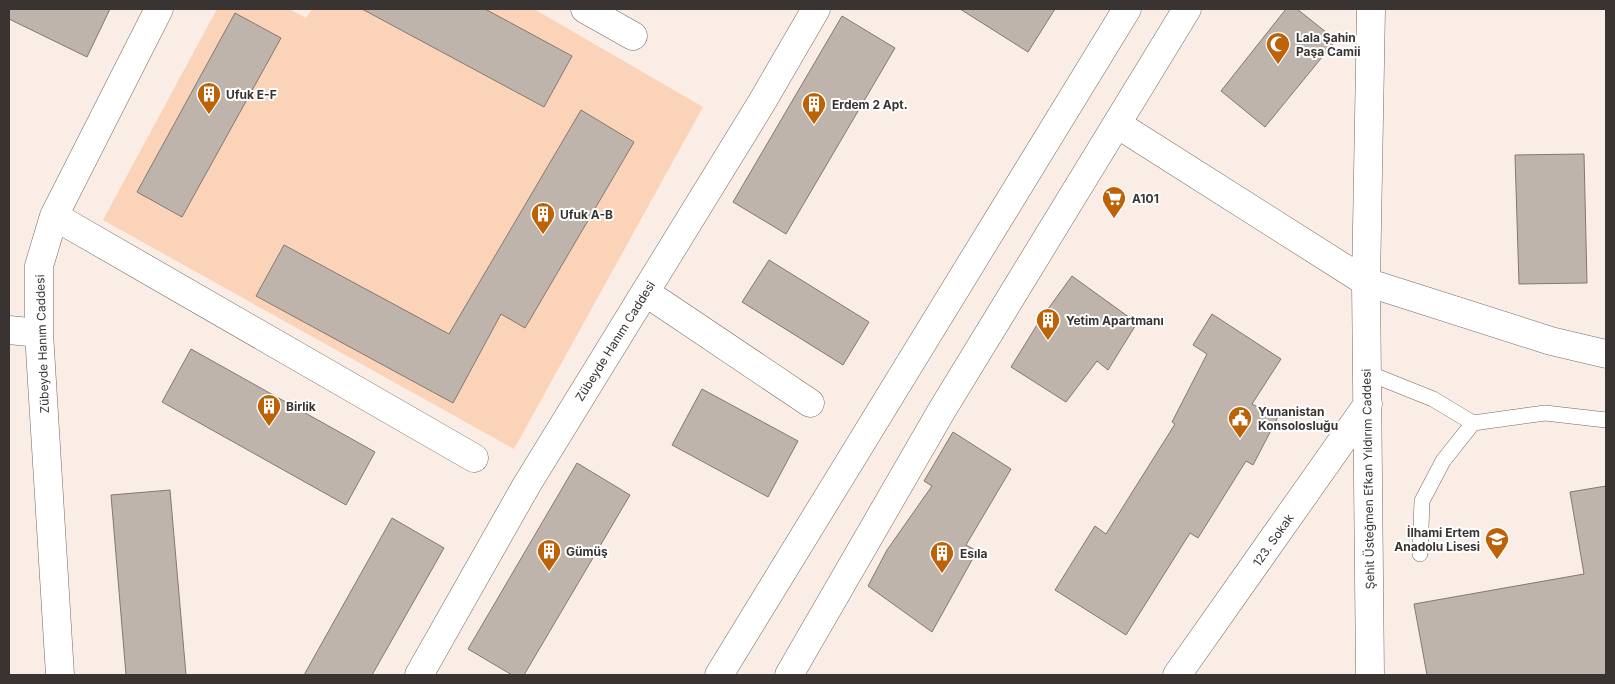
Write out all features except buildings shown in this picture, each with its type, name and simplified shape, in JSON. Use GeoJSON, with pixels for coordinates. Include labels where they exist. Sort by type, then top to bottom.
{"type":"FeatureCollection","features":[{"type":"Feature","properties":{"kind":"street","name":"Zübeyde Hanım Caddesi"},"geometry":{"type":"LineString","coordinates":[[60,675],[39,333],[39,266],[54,216],[159,9]]}},
{"type":"Feature","properties":{"kind":"street"},"geometry":{"type":"LineString","coordinates":[[585,9],[633,36]]}},
{"type":"Feature","properties":{"kind":"street","name":"Zübeyde Hanım Caddesi"},"geometry":{"type":"LineString","coordinates":[[419,675],[526,486],[762,102],[816,9]]}},
{"type":"Feature","properties":{"kind":"street"},"geometry":{"type":"LineString","coordinates":[[720,675],[1126,9]]}},
{"type":"Feature","properties":{"kind":"street"},"geometry":{"type":"LineString","coordinates":[[789,675],[942,410],[1187,9]]}},
{"type":"Feature","properties":{"kind":"street","name":"Şehit Üsteğmen Efkan Yıldırım Caddesi"},"geometry":{"type":"LineString","coordinates":[[1370,675],[1366,282],[1371,9]]}},
{"type":"Feature","properties":{"kind":"street"},"geometry":{"type":"LineString","coordinates":[[1117,124],[1366,282],[1551,340],[1606,354]]}},
{"type":"Feature","properties":{"kind":"street"},"geometry":{"type":"LineString","coordinates":[[54,216],[474,458]]}},
{"type":"Feature","properties":{"kind":"street"},"geometry":{"type":"LineString","coordinates":[[645,292],[810,403]]}},
{"type":"Feature","properties":{"kind":"street"},"geometry":{"type":"LineString","coordinates":[[9,330],[39,333]]}},
{"type":"Feature","properties":{"kind":"street","name":"123. Sokak"},"geometry":{"type":"LineString","coordinates":[[1177,675],[1368,404]]}},
{"type":"Feature","properties":{"kind":"lane"},"geometry":{"type":"LineString","coordinates":[[1368,373],[1433,399],[1473,423],[1545,413],[1606,420]]}},
{"type":"Feature","properties":{"kind":"lane"},"geometry":{"type":"LineString","coordinates":[[1420,554],[1422,501],[1444,461],[1473,423]]}},
{"type":"Feature","properties":{"kind":"shaded area"},"geometry":{"type":"Polygon","coordinates":[[[217,9],[289,9],[306,18],[312,9],[534,9],[703,107],[514,449],[103,220],[217,9]]]}},
{"type":"Feature","properties":{"kind":"place","name":"Lala Şahin Paşa Camii"},"geometry":{"type":"Point","coordinates":[1278,65]}},
{"type":"Feature","properties":{"kind":"place","name":"Ufuk E-F"},"geometry":{"type":"Point","coordinates":[209,115]}},
{"type":"Feature","properties":{"kind":"place","name":"Erdem 2 Apt."},"geometry":{"type":"Point","coordinates":[814,125]}},
{"type":"Feature","properties":{"kind":"place","name":"A101"},"geometry":{"type":"Point","coordinates":[1114,219]}},
{"type":"Feature","properties":{"kind":"place","name":"Ufuk A-B"},"geometry":{"type":"Point","coordinates":[543,235]}},
{"type":"Feature","properties":{"kind":"place","name":"Yetim Apartmanı"},"geometry":{"type":"Point","coordinates":[1048,341]}},
{"type":"Feature","properties":{"kind":"place","name":"Birlik"},"geometry":{"type":"Point","coordinates":[269,427]}},
{"type":"Feature","properties":{"kind":"place","name":"Yunanistan Konsolosluğu"},"geometry":{"type":"Point","coordinates":[1240,439]}},
{"type":"Feature","properties":{"kind":"place","name":"İlhami Ertem Anadolu Lisesi"},"geometry":{"type":"Point","coordinates":[1497,560]}},
{"type":"Feature","properties":{"kind":"place","name":"Gümüş"},"geometry":{"type":"Point","coordinates":[549,572]}},
{"type":"Feature","properties":{"kind":"place","name":"Esıla"},"geometry":{"type":"Point","coordinates":[942,574]}}]}
